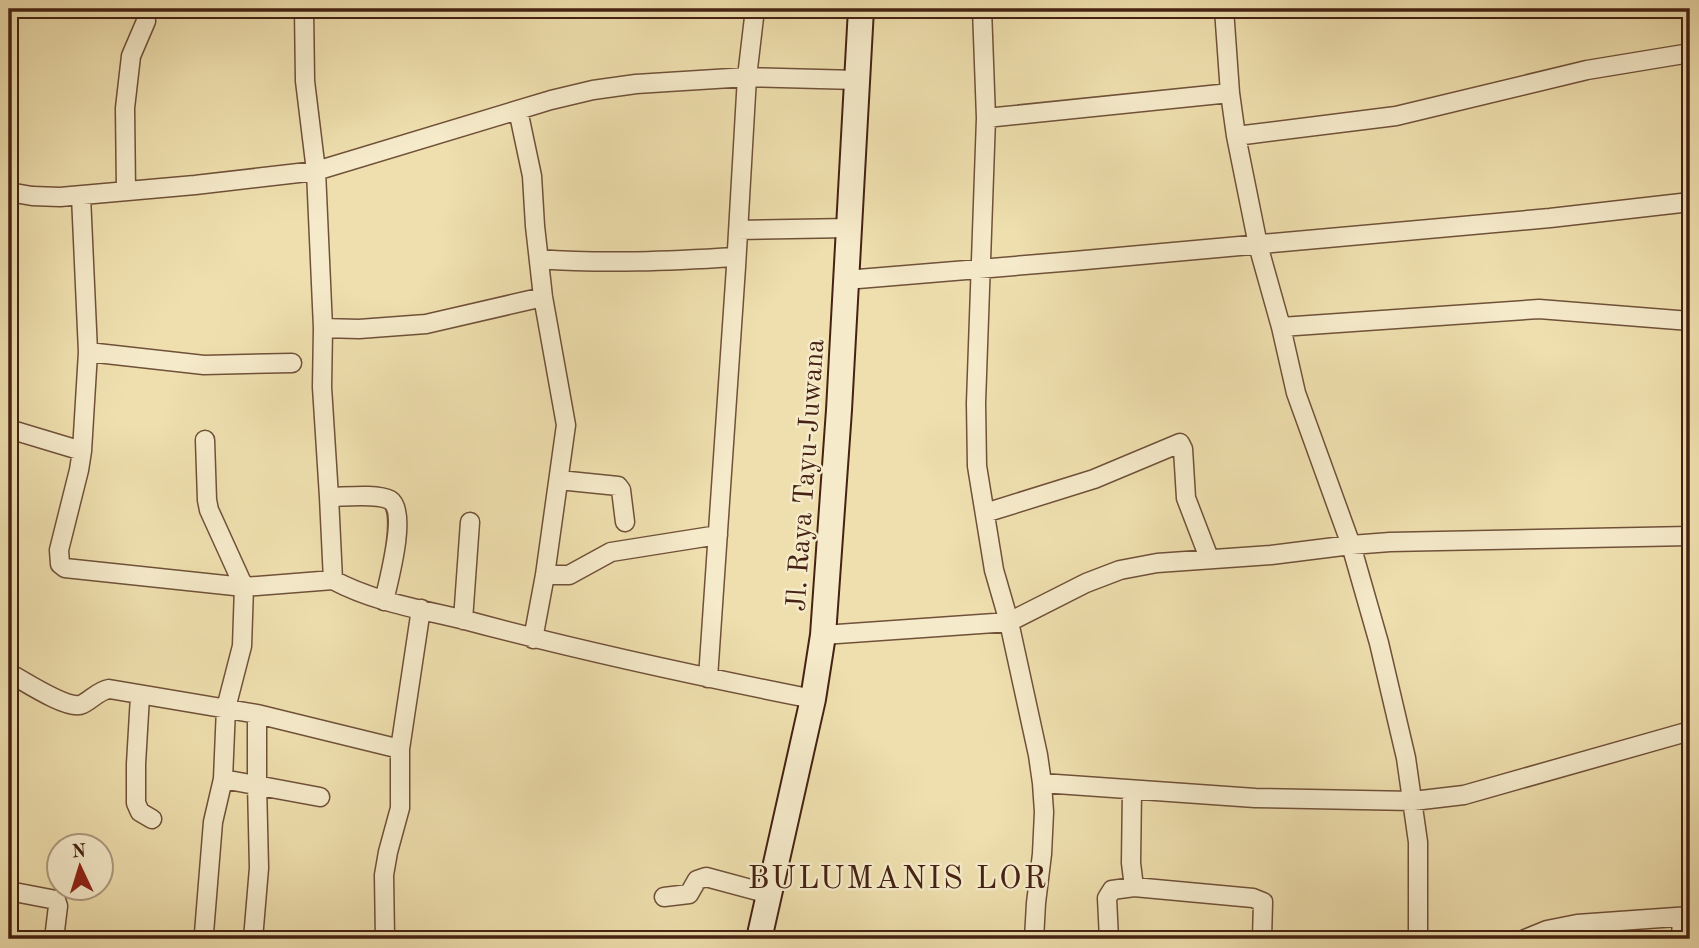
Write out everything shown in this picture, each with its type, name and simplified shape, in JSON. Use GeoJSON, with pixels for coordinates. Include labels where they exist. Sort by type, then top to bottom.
{"type":"FeatureCollection","features":[{"type":"Feature","properties":{"kind":"main road","name":"Jl. Raya Tayu-Juwana"},"geometry":{"type":"LineString","coordinates":[[759,939],[814,699],[823,635],[860,9]]}},
{"type":"Feature","properties":{"kind":"street"},"geometry":{"type":"LineString","coordinates":[[304,9],[305,81],[316,171],[323,328],[322,387],[333,580]]}},
{"type":"Feature","properties":{"kind":"street"},"geometry":{"type":"LineString","coordinates":[[708,678],[747,77],[755,9]]}},
{"type":"Feature","properties":{"kind":"street"},"geometry":{"type":"LineString","coordinates":[[982,9],[986,118],[976,415],[977,466],[994,570],[1009,622],[1042,783],[1042,854],[1034,939]]}},
{"type":"Feature","properties":{"kind":"street"},"geometry":{"type":"LineString","coordinates":[[1224,9],[1236,136],[1258,245],[1296,393],[1351,545],[1382,656],[1406,758],[1418,842],[1418,939]]}},
{"type":"Feature","properties":{"kind":"street"},"geometry":{"type":"LineString","coordinates":[[126,191],[125,108],[131,56],[146,21]]}},
{"type":"Feature","properties":{"kind":"street"},"geometry":{"type":"LineString","coordinates":[[1236,136],[1396,116],[1587,70],[1690,53]]}},
{"type":"Feature","properties":{"kind":"street"},"geometry":{"type":"LineString","coordinates":[[9,192],[46,197],[81,195],[195,186],[316,171],[572,95],[636,84],[747,77],[857,80]]}},
{"type":"Feature","properties":{"kind":"street"},"geometry":{"type":"LineString","coordinates":[[986,118],[1230,93]]}},
{"type":"Feature","properties":{"kind":"street"},"geometry":{"type":"LineString","coordinates":[[517,110],[532,176],[543,297],[566,425],[545,575],[533,639]]}},
{"type":"Feature","properties":{"kind":"street"},"geometry":{"type":"LineString","coordinates":[[81,195],[88,352],[82,450],[59,550],[60,564],[65,568],[244,587],[333,580],[384,601],[533,639],[814,699]]}},
{"type":"Feature","properties":{"kind":"street"},"geometry":{"type":"LineString","coordinates":[[846,280],[1258,245],[1690,202]]}},
{"type":"Feature","properties":{"kind":"street"},"geometry":{"type":"LineString","coordinates":[[738,230],[849,228]]}},
{"type":"Feature","properties":{"kind":"street"},"geometry":{"type":"LineString","coordinates":[[539,259],[605,262],[736,257]]}},
{"type":"Feature","properties":{"kind":"street"},"geometry":{"type":"LineString","coordinates":[[323,328],[359,329],[426,324],[543,297]]}},
{"type":"Feature","properties":{"kind":"street"},"geometry":{"type":"LineString","coordinates":[[1281,327],[1539,309],[1690,321]]}},
{"type":"Feature","properties":{"kind":"street"},"geometry":{"type":"LineString","coordinates":[[88,352],[204,365],[292,363]]}},
{"type":"Feature","properties":{"kind":"street"},"geometry":{"type":"LineString","coordinates":[[9,429],[82,450]]}},
{"type":"Feature","properties":{"kind":"street"},"geometry":{"type":"LineString","coordinates":[[205,440],[209,510],[244,587],[242,646],[226,708],[223,779],[213,822],[204,933],[207,939]]}},
{"type":"Feature","properties":{"kind":"street"},"geometry":{"type":"LineString","coordinates":[[985,513],[1094,479],[1180,443],[1183,449],[1186,498],[1209,558]]}},
{"type":"Feature","properties":{"kind":"street"},"geometry":{"type":"LineString","coordinates":[[559,480],[618,486],[621,490],[625,522]]}},
{"type":"Feature","properties":{"kind":"street"},"geometry":{"type":"LineString","coordinates":[[329,497],[378,497],[394,504],[397,538],[384,601]]}},
{"type":"Feature","properties":{"kind":"street"},"geometry":{"type":"LineString","coordinates":[[463,620],[470,522]]}},
{"type":"Feature","properties":{"kind":"street"},"geometry":{"type":"LineString","coordinates":[[545,575],[569,575],[611,552],[718,535]]}},
{"type":"Feature","properties":{"kind":"street"},"geometry":{"type":"LineString","coordinates":[[823,635],[1009,622],[1086,583],[1120,570],[1157,563],[1271,555],[1351,545],[1455,540],[1690,536]]}},
{"type":"Feature","properties":{"kind":"street"},"geometry":{"type":"LineString","coordinates":[[384,939],[384,875],[400,808],[400,749],[421,609]]}},
{"type":"Feature","properties":{"kind":"street"},"geometry":{"type":"LineString","coordinates":[[9,673],[58,701],[72,705],[82,704],[98,692],[109,689],[257,714],[400,749]]}},
{"type":"Feature","properties":{"kind":"street"},"geometry":{"type":"LineString","coordinates":[[140,696],[136,803],[141,812],[152,819]]}},
{"type":"Feature","properties":{"kind":"street"},"geometry":{"type":"LineString","coordinates":[[253,939],[259,868],[257,714]]}},
{"type":"Feature","properties":{"kind":"street"},"geometry":{"type":"LineString","coordinates":[[1042,783],[1255,798],[1413,801],[1464,794],[1690,731]]}},
{"type":"Feature","properties":{"kind":"street"},"geometry":{"type":"LineString","coordinates":[[223,779],[320,797]]}},
{"type":"Feature","properties":{"kind":"street"},"geometry":{"type":"LineString","coordinates":[[1132,790],[1131,863],[1134,887]]}},
{"type":"Feature","properties":{"kind":"street"},"geometry":{"type":"LineString","coordinates":[[664,897],[689,894],[697,880],[706,877],[769,894]]}},
{"type":"Feature","properties":{"kind":"street"},"geometry":{"type":"LineString","coordinates":[[1109,939],[1107,898],[1112,890],[1134,887],[1253,898],[1263,902],[1262,939]]}},
{"type":"Feature","properties":{"kind":"street"},"geometry":{"type":"LineString","coordinates":[[9,891],[56,900],[58,906],[54,939]]}},
{"type":"Feature","properties":{"kind":"street"},"geometry":{"type":"LineString","coordinates":[[1525,939],[1547,930],[1577,924],[1686,917],[1681,939]]}},
{"type":"Feature","properties":{"kind":"district","name":"BULUMANIS LOR"},"geometry":{"type":"Point","coordinates":[898,877]}}]}
